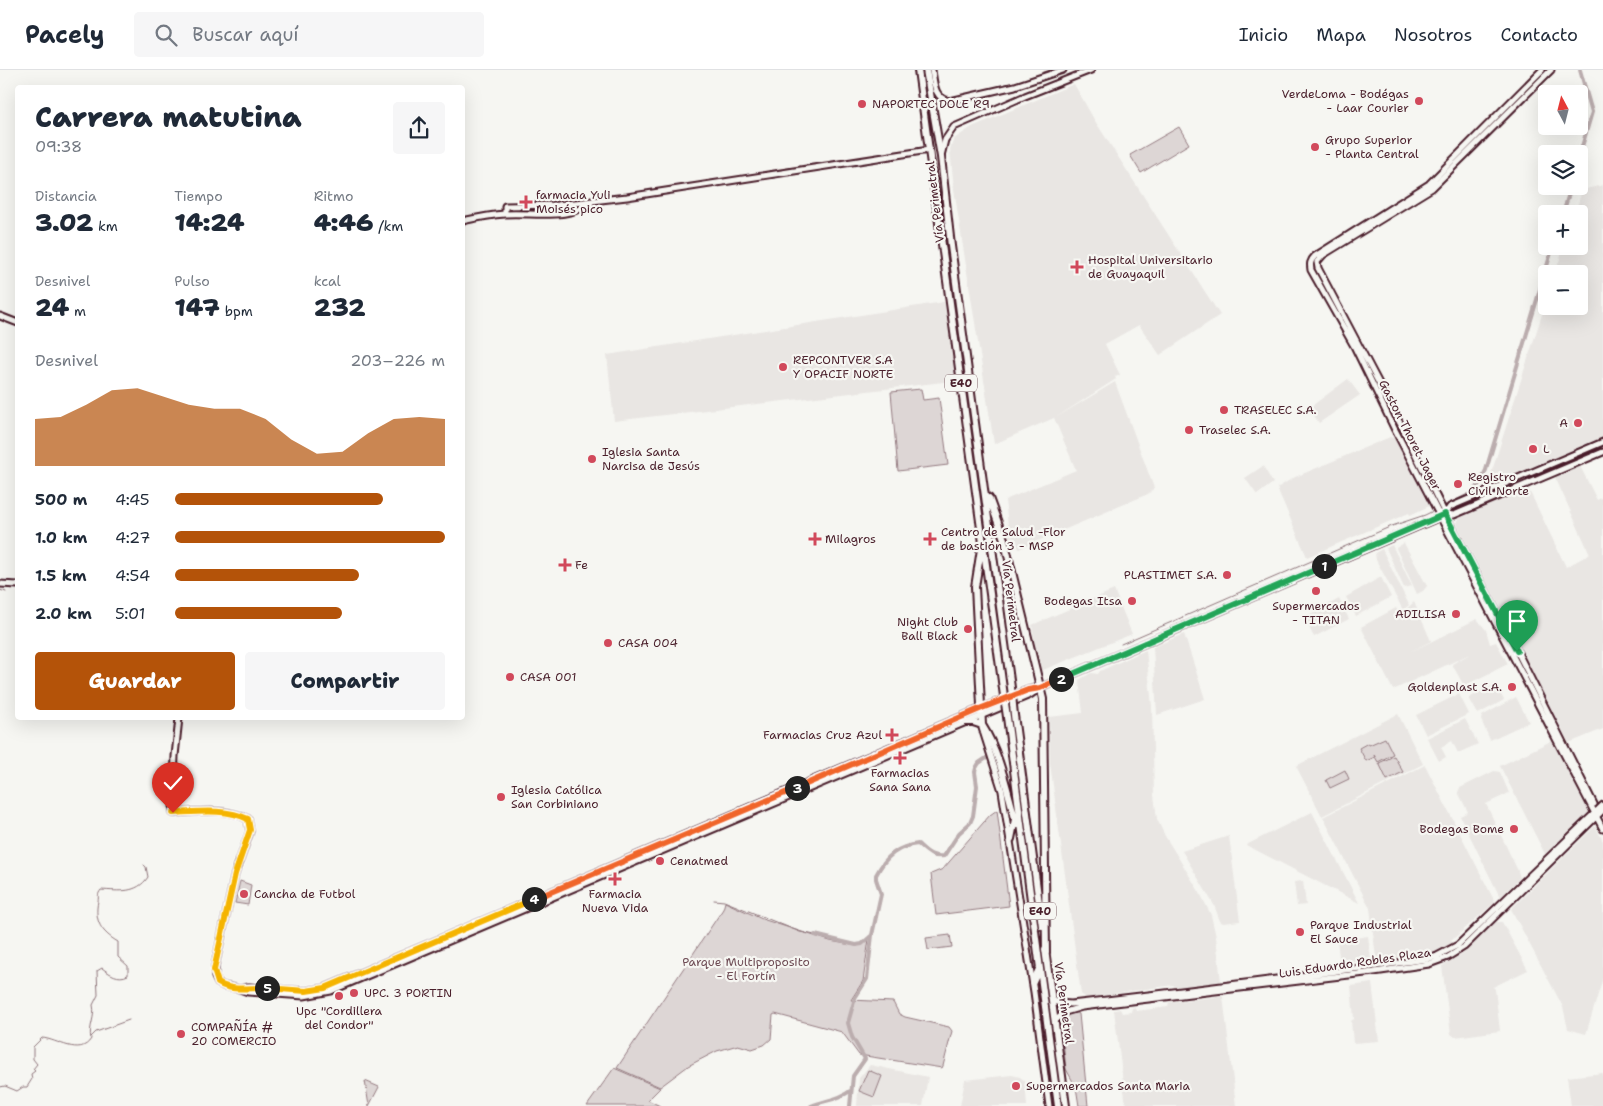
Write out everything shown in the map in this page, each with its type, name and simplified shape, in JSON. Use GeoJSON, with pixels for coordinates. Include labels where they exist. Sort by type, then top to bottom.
{"type":"FeatureCollection","features":[{"type":"Feature","properties":{"kind":"highway","name":"Vía Perimetral"},"geometry":{"type":"LineString","coordinates":[[918,70],[1058,1106]]}},
{"type":"Feature","properties":{"kind":"highway","name":"Vía Perimetral"},"geometry":{"type":"LineString","coordinates":[[926,70],[941,157],[951,246],[985,485],[1066,1106]]}},
{"type":"Feature","properties":{"kind":"highway"},"geometry":{"type":"LineString","coordinates":[[985,485],[1004,539],[1043,699],[1046,953]]}},
{"type":"Feature","properties":{"kind":"highway"},"geometry":{"type":"LineString","coordinates":[[982,540],[975,587],[982,725],[1001,768],[1023,845]]}},
{"type":"Feature","properties":{"kind":"highway"},"geometry":{"type":"LineString","coordinates":[[963,722],[973,722],[982,725]]}},
{"type":"Feature","properties":{"kind":"highway"},"geometry":{"type":"LineString","coordinates":[[1010,839],[1018,806]]}},
{"type":"Feature","properties":{"kind":"highway"},"geometry":{"type":"LineString","coordinates":[[1033,982],[1040,968]]}},
{"type":"Feature","properties":{"kind":"street"},"geometry":{"type":"LineString","coordinates":[[932,70],[937,94],[944,100],[950,101],[1007,88],[1063,70]]}},
{"type":"Feature","properties":{"kind":"street"},"geometry":{"type":"LineString","coordinates":[[941,157],[946,140],[954,127],[1091,70]]}},
{"type":"Feature","properties":{"kind":"street"},"geometry":{"type":"LineString","coordinates":[[1369,224],[1429,184],[1542,70]]}},
{"type":"Feature","properties":{"kind":"street"},"geometry":{"type":"LineString","coordinates":[[1369,224],[1432,188],[1551,70]]}},
{"type":"Feature","properties":{"kind":"street"},"geometry":{"type":"LineString","coordinates":[[505,214],[505,206],[557,205],[586,200],[593,201],[930,150]]}},
{"type":"Feature","properties":{"kind":"street"},"geometry":{"type":"LineString","coordinates":[[465,221],[505,214],[564,212],[587,207],[593,201]]}},
{"type":"Feature","properties":{"kind":"street","name":"Gaston Thoret Jager"},"geometry":{"type":"LineString","coordinates":[[1342,321],[1316,262],[1323,255],[1369,224]]}},
{"type":"Feature","properties":{"kind":"street","name":"Gaston Thoret Jager"},"geometry":{"type":"LineString","coordinates":[[1369,224],[1314,256],[1310,264],[1311,270],[1402,427],[1443,516],[1517,651],[1603,822]]}},
{"type":"Feature","properties":{"kind":"street"},"geometry":{"type":"LineString","coordinates":[[0,316],[15,322]]}},
{"type":"Feature","properties":{"kind":"street"},"geometry":{"type":"LineString","coordinates":[[1443,516],[1450,507],[1603,442]]}},
{"type":"Feature","properties":{"kind":"street"},"geometry":{"type":"LineString","coordinates":[[393,963],[429,944],[574,882],[982,711],[1030,695],[1040,688],[1443,516],[1454,515],[1603,452]]}},
{"type":"Feature","properties":{"kind":"street"},"geometry":{"type":"LineString","coordinates":[[0,584],[15,585]]}},
{"type":"Feature","properties":{"kind":"street"},"geometry":{"type":"LineString","coordinates":[[179,720],[175,756],[173,813],[219,812],[242,816],[248,819],[250,830],[235,874],[214,966],[215,977],[218,983],[240,989],[249,987],[316,990],[416,956],[963,722],[982,711]]}},
{"type":"Feature","properties":{"kind":"street"},"geometry":{"type":"LineString","coordinates":[[982,725],[983,734],[1000,778],[1033,982],[1049,1106]]}},
{"type":"Feature","properties":{"kind":"street","name":"Luis Eduardo Robles Plaza"},"geometry":{"type":"LineString","coordinates":[[1055,1021],[1065,1012],[1072,1009],[1374,972],[1438,962],[1464,947],[1598,813],[1603,805]]}},
{"type":"Feature","properties":{"kind":"street","name":"Gaston Thoret Jager"},"geometry":{"type":"LineString","coordinates":[[1598,813],[1603,829]]}},
{"type":"Feature","properties":{"kind":"street","name":"Luis Eduardo Robles Plaza"},"geometry":{"type":"LineString","coordinates":[[1052,1000],[1071,1004],[1226,987],[1428,959],[1437,956],[1458,945],[1598,813]]}},
{"type":"Feature","properties":{"kind":"street"},"geometry":{"type":"LineString","coordinates":[[572,890],[570,886],[574,882]]}},
{"type":"Feature","properties":{"kind":"street"},"geometry":{"type":"LineString","coordinates":[[529,908],[536,902],[535,899]]}},
{"type":"Feature","properties":{"kind":"street"},"geometry":{"type":"LineString","coordinates":[[416,956],[427,949],[429,944]]}},
{"type":"Feature","properties":{"kind":"shaded area","name":"Hospital Universitario de Guayaquil"},"geometry":{"type":"Polygon","coordinates":[[[1074,84],[1095,121],[1220,315],[1160,355],[1139,325],[1105,344],[1120,375],[1055,418],[1115,382],[1154,488],[1148,494],[1019,549],[1016,540],[1010,541],[1005,500],[1076,470],[1054,418],[994,444],[954,189],[950,149],[954,139],[972,127],[1074,84]]]}},
{"type":"Feature","properties":{"kind":"shaded area"},"geometry":{"type":"Polygon","coordinates":[[[1603,185],[1603,438],[1483,490],[1489,480],[1542,315],[1588,315],[1588,265],[1558,265],[1561,255],[1588,255],[1588,205],[1578,205],[1581,195],[1588,195],[1588,189],[1603,185]]]}},
{"type":"Feature","properties":{"kind":"shaded area","name":"REPCONTVER S.A Y OPACIF NORTE"},"geometry":{"type":"Polygon","coordinates":[[[950,301],[960,380],[614,421],[607,355],[950,301]]]}},
{"type":"Feature","properties":{"kind":"shaded area"},"geometry":{"type":"Polygon","coordinates":[[[1348,379],[1360,395],[1319,423],[1309,408],[1348,379]]]}},
{"type":"Feature","properties":{"kind":"shaded area"},"geometry":{"type":"Polygon","coordinates":[[[1390,437],[1395,439],[1429,506],[1307,557],[1277,488],[1293,478],[1390,437]]]}},
{"type":"Feature","properties":{"kind":"shaded area"},"geometry":{"type":"Polygon","coordinates":[[[1263,466],[1273,483],[1257,495],[1245,478],[1263,466]]]}},
{"type":"Feature","properties":{"kind":"shaded area"},"geometry":{"type":"Polygon","coordinates":[[[1580,466],[1597,500],[1603,497],[1603,729],[1569,743],[1456,524],[1459,516],[1528,488],[1566,567],[1590,554],[1555,477],[1580,466]]]}},
{"type":"Feature","properties":{"kind":"shaded area"},"geometry":{"type":"Polygon","coordinates":[[[1404,543],[1427,586],[1417,594],[1396,548],[1404,543]]]}},
{"type":"Feature","properties":{"kind":"shaded area"},"geometry":{"type":"Polygon","coordinates":[[[1392,545],[1412,586],[1404,588],[1386,548],[1392,545]]]}},
{"type":"Feature","properties":{"kind":"shaded area"},"geometry":{"type":"Polygon","coordinates":[[[1382,549],[1409,605],[1403,610],[1376,560],[1375,553],[1382,549]]]}},
{"type":"Feature","properties":{"kind":"shaded area"},"geometry":{"type":"Polygon","coordinates":[[[1381,577],[1391,597],[1356,616],[1346,597],[1381,577]]]}},
{"type":"Feature","properties":{"kind":"shaded area"},"geometry":{"type":"Polygon","coordinates":[[[1114,590],[1132,634],[1038,672],[1032,625],[1114,590]]]}},
{"type":"Feature","properties":{"kind":"shaded area"},"geometry":{"type":"Polygon","coordinates":[[[1339,599],[1349,619],[1314,637],[1304,618],[1339,599]]]}},
{"type":"Feature","properties":{"kind":"shaded area"},"geometry":{"type":"Polygon","coordinates":[[[1414,602],[1431,641],[1410,652],[1477,619],[1486,630],[1490,644],[1496,642],[1508,664],[1464,686],[1452,664],[1470,654],[1393,690],[1361,627],[1396,608],[1400,615],[1414,602]]]}},
{"type":"Feature","properties":{"kind":"shaded area"},"geometry":{"type":"Polygon","coordinates":[[[1184,634],[1205,699],[1157,715],[1153,647],[1184,634]]]}},
{"type":"Feature","properties":{"kind":"shaded area"},"geometry":{"type":"Polygon","coordinates":[[[1146,650],[1152,706],[1154,795],[1157,819],[1211,915],[1216,937],[1221,982],[1176,988],[1173,985],[1086,998],[1081,994],[1050,763],[1049,717],[1083,713],[1079,680],[1091,673],[1098,674],[1100,671],[1146,650]]]}},
{"type":"Feature","properties":{"kind":"shaded area"},"geometry":{"type":"Polygon","coordinates":[[[1495,684],[1504,700],[1478,714],[1469,698],[1495,684]]]}},
{"type":"Feature","properties":{"kind":"shaded area"},"geometry":{"type":"Polygon","coordinates":[[[1459,694],[1469,714],[1426,735],[1416,715],[1459,694]]]}},
{"type":"Feature","properties":{"kind":"shaded area"},"geometry":{"type":"Polygon","coordinates":[[[1516,697],[1529,722],[1490,740],[1481,720],[1482,716],[1516,697]]]}},
{"type":"Feature","properties":{"kind":"shaded area"},"geometry":{"type":"Polygon","coordinates":[[[1398,714],[1423,764],[1322,816],[1296,766],[1398,714]]]}},
{"type":"Feature","properties":{"kind":"shaded area"},"geometry":{"type":"Polygon","coordinates":[[[1465,719],[1478,744],[1458,753],[1452,741],[1441,747],[1446,757],[1439,761],[1427,738],[1465,719]]]}},
{"type":"Feature","properties":{"kind":"shaded area"},"geometry":{"type":"Polygon","coordinates":[[[1553,740],[1590,811],[1545,854],[1500,766],[1553,740]]]}},
{"type":"Feature","properties":{"kind":"shaded area"},"geometry":{"type":"Polygon","coordinates":[[[1425,765],[1495,902],[1451,941],[1453,943],[1426,956],[1381,962],[1376,958],[1370,908],[1323,817],[1425,765]]]}},
{"type":"Feature","properties":{"kind":"shaded area"},"geometry":{"type":"Polygon","coordinates":[[[1494,771],[1500,772],[1509,793],[1486,804],[1520,878],[1500,897],[1460,816],[1468,812],[1458,792],[1460,788],[1494,771]]]}},
{"type":"Feature","properties":{"kind":"shaded area"},"geometry":{"type":"Polygon","coordinates":[[[1312,812],[1325,837],[1359,903],[1246,845],[1312,812]]]}},
{"type":"Feature","properties":{"kind":"shaded area"},"geometry":{"type":"Polygon","coordinates":[[[1595,826],[1603,841],[1603,978],[1586,1034],[1568,1029],[1563,1007],[1511,909],[1595,826]]]}},
{"type":"Feature","properties":{"kind":"shaded area"},"geometry":{"type":"Polygon","coordinates":[[[1229,836],[1240,921],[1223,923],[1220,921],[1214,905],[1182,851],[1229,836]]]}},
{"type":"Feature","properties":{"kind":"shaded area"},"geometry":{"type":"Polygon","coordinates":[[[1303,881],[1306,905],[1297,906],[1294,882],[1303,881]]]}},
{"type":"Feature","properties":{"kind":"shaded area"},"geometry":{"type":"Polygon","coordinates":[[[1496,922],[1502,922],[1528,970],[1493,987],[1495,989],[1500,1031],[1455,1037],[1451,1034],[1442,966],[1464,953],[1496,922]]]}},
{"type":"Feature","properties":{"kind":"shaded area"},"geometry":{"type":"Polygon","coordinates":[[[1368,936],[1371,959],[1340,964],[1337,941],[1368,936]]]}},
{"type":"Feature","properties":{"kind":"shaded area"},"geometry":{"type":"Polygon","coordinates":[[[1372,983],[1379,1041],[1353,1043],[1351,1021],[1354,1019],[1351,986],[1372,983]]]}},
{"type":"Feature","properties":{"kind":"shaded area"},"geometry":{"type":"Polygon","coordinates":[[[1223,996],[1236,1106],[1126,1106],[1114,1010],[1120,1009],[1122,1013],[1131,1012],[1132,1008],[1135,1007],[1136,1011],[1168,1007],[1169,1002],[1223,996]]]}},
{"type":"Feature","properties":{"kind":"shaded area"},"geometry":{"type":"Polygon","coordinates":[[[870,1065],[928,1077],[923,1106],[857,1106],[859,1078],[870,1065]]]}},
{"type":"Feature","properties":{"kind":"shaded area"},"geometry":{"type":"Polygon","coordinates":[[[1603,1073],[1603,1106],[1571,1106],[1567,1077],[1603,1073]]]}},
{"type":"Feature","properties":{"kind":"shaded area"},"geometry":{"type":"Polygon","coordinates":[[[1012,1075],[1020,1077],[1025,1081],[1027,1106],[960,1106],[965,1080],[1012,1075]]]}},
{"type":"Feature","properties":{"kind":"green space"},"geometry":{"type":"Polygon","coordinates":[[[1179,127],[1189,144],[1141,173],[1130,155],[1179,127]]]}},
{"type":"Feature","properties":{"kind":"green space"},"geometry":{"type":"Polygon","coordinates":[[[921,389],[923,400],[939,398],[948,465],[898,471],[891,392],[921,389]]]}},
{"type":"Feature","properties":{"kind":"green space"},"geometry":{"type":"Polygon","coordinates":[[[1385,738],[1393,754],[1378,762],[1374,755],[1375,757],[1366,761],[1359,748],[1385,738]]]}},
{"type":"Feature","properties":{"kind":"green space"},"geometry":{"type":"Polygon","coordinates":[[[1394,756],[1403,772],[1387,780],[1379,763],[1394,756]]]}},
{"type":"Feature","properties":{"kind":"green space"},"geometry":{"type":"Polygon","coordinates":[[[1345,770],[1349,779],[1330,788],[1326,780],[1345,770]]]}},
{"type":"Feature","properties":{"kind":"green space"},"geometry":{"type":"Polygon","coordinates":[[[997,810],[1009,906],[936,915],[931,874],[943,869],[990,815],[997,810]]]}},
{"type":"Feature","properties":{"kind":"green space","name":"Cancha de Futbol"},"geometry":{"type":"Polygon","coordinates":[[[240,881],[251,885],[248,905],[235,903],[240,881]]]}},
{"type":"Feature","properties":{"kind":"green space","name":"Parque Multiproposito - El Fortín"},"geometry":{"type":"Polygon","coordinates":[[[725,902],[762,919],[830,941],[857,946],[869,939],[863,981],[851,1000],[893,1002],[899,1014],[905,1017],[949,1027],[952,1031],[942,1068],[859,1055],[842,1032],[775,1014],[773,1015],[771,1039],[764,1045],[752,1049],[738,1045],[717,1051],[688,1066],[660,1087],[617,1068],[723,909],[725,902]]]}},
{"type":"Feature","properties":{"kind":"green space"},"geometry":{"type":"Polygon","coordinates":[[[950,935],[952,947],[928,950],[926,938],[950,935]]]}},
{"type":"Feature","properties":{"kind":"green space"},"geometry":{"type":"Polygon","coordinates":[[[1075,1012],[1079,1014],[1088,1106],[1079,1106],[1076,1087],[1066,1069],[1061,1022],[1068,1013],[1075,1012]]]}},
{"type":"Feature","properties":{"kind":"green space"},"geometry":{"type":"Polygon","coordinates":[[[614,1068],[660,1088],[648,1100],[660,1106],[587,1106],[614,1068]]]}},
{"type":"Feature","properties":{"kind":"green space"},"geometry":{"type":"Polygon","coordinates":[[[868,1070],[882,1076],[874,1097],[859,1091],[868,1070]]]}},
{"type":"Feature","properties":{"kind":"green space"},"geometry":{"type":"Polygon","coordinates":[[[365,1081],[379,1087],[369,1106],[365,1081]]]}},
{"type":"Feature","properties":{"kind":"waterway"},"geometry":{"type":"LineString","coordinates":[[1580,70],[1592,112],[1582,145]]}},
{"type":"Feature","properties":{"kind":"waterway"},"geometry":{"type":"LineString","coordinates":[[1566,205],[1568,195]]}},
{"type":"Feature","properties":{"kind":"waterway"},"geometry":{"type":"LineString","coordinates":[[1472,492],[1480,483],[1486,470],[1550,255]]}},
{"type":"Feature","properties":{"kind":"waterway"},"geometry":{"type":"LineString","coordinates":[[1443,506],[1472,492]]}},
{"type":"Feature","properties":{"kind":"waterway"},"geometry":{"type":"LineString","coordinates":[[1121,644],[1392,526],[1435,510]]}},
{"type":"Feature","properties":{"kind":"waterway"},"geometry":{"type":"LineString","coordinates":[[0,590],[6,592]]}},
{"type":"Feature","properties":{"kind":"waterway"},"geometry":{"type":"LineString","coordinates":[[850,1106],[853,1076],[865,1059],[852,1037],[848,1023],[855,998],[867,979],[872,935],[881,894],[876,875],[888,857],[911,845],[918,844],[933,855],[944,856],[959,833],[970,823],[973,816],[977,786],[976,768],[979,763],[988,757]]}},
{"type":"Feature","properties":{"kind":"waterway"},"geometry":{"type":"LineString","coordinates":[[0,1087],[5,1086],[17,1091],[27,1087],[32,1079],[31,1074],[35,1071],[33,1069],[37,1064],[33,1059],[33,1047],[42,1038],[75,1047],[81,1047],[91,1039],[90,1030],[94,1014],[93,1005],[98,995],[97,971],[102,968],[117,977],[128,975],[128,966],[118,957],[118,942],[103,930],[98,920],[99,894],[101,890],[127,890],[139,886],[148,877],[144,865]]}},
{"type":"Feature","properties":{"kind":"waterway"},"geometry":{"type":"LineString","coordinates":[[714,900],[724,901],[800,932],[815,935]]}},
{"type":"Feature","properties":{"kind":"waterway"},"geometry":{"type":"LineString","coordinates":[[815,935],[856,945],[862,944],[871,936]]}},
{"type":"Feature","properties":{"kind":"waterway"},"geometry":{"type":"LineString","coordinates":[[91,1037],[96,1032],[129,1020]]}},
{"type":"Feature","properties":{"kind":"waterway"},"geometry":{"type":"LineString","coordinates":[[811,1106],[837,1098],[850,1091]]}},
{"type":"Feature","properties":{"kind":"place","name":"VerdeLoma - Bodégas - Laar Courier"},"geometry":{"type":"Point","coordinates":[1419,101]}},
{"type":"Feature","properties":{"kind":"place","name":"NAPORTEC DOLE R9"},"geometry":{"type":"Point","coordinates":[862,104]}},
{"type":"Feature","properties":{"kind":"place","name":"Grupo Superior - Planta Central"},"geometry":{"type":"Point","coordinates":[1315,147]}},
{"type":"Feature","properties":{"kind":"place","name":"farmacia Yuli Moisés pico"},"geometry":{"type":"Point","coordinates":[526,202]}},
{"type":"Feature","properties":{"kind":"place","name":"Hospital Universitario de Guayaquil"},"geometry":{"type":"Point","coordinates":[1077,267]}},
{"type":"Feature","properties":{"kind":"place","name":"REPCONTVER S.A Y OPACIF NORTE"},"geometry":{"type":"Point","coordinates":[783,367]}},
{"type":"Feature","properties":{"kind":"place","name":"TRASELEC S.A."},"geometry":{"type":"Point","coordinates":[1224,410]}},
{"type":"Feature","properties":{"kind":"place","name":"A"},"geometry":{"type":"Point","coordinates":[1578,423]}},
{"type":"Feature","properties":{"kind":"place","name":"Traselec S.A."},"geometry":{"type":"Point","coordinates":[1189,430]}},
{"type":"Feature","properties":{"kind":"place","name":"L"},"geometry":{"type":"Point","coordinates":[1533,449]}},
{"type":"Feature","properties":{"kind":"place","name":"Iglesia Santa Narcisa de Jesús"},"geometry":{"type":"Point","coordinates":[592,459]}},
{"type":"Feature","properties":{"kind":"place","name":"Registro Civil Norte"},"geometry":{"type":"Point","coordinates":[1458,484]}},
{"type":"Feature","properties":{"kind":"place","name":"Milagros"},"geometry":{"type":"Point","coordinates":[815,539]}},
{"type":"Feature","properties":{"kind":"place","name":"Centro de Salud -Flor de bastión 3 - MSP"},"geometry":{"type":"Point","coordinates":[930,539]}},
{"type":"Feature","properties":{"kind":"place","name":"Fe"},"geometry":{"type":"Point","coordinates":[565,565]}},
{"type":"Feature","properties":{"kind":"place","name":"PLASTIMET S.A."},"geometry":{"type":"Point","coordinates":[1227,575]}},
{"type":"Feature","properties":{"kind":"place","name":"Supermercados - TITAN"},"geometry":{"type":"Point","coordinates":[1316,591]}},
{"type":"Feature","properties":{"kind":"place","name":"Bodegas Itsa"},"geometry":{"type":"Point","coordinates":[1132,601]}},
{"type":"Feature","properties":{"kind":"place","name":"ADILISA"},"geometry":{"type":"Point","coordinates":[1456,614]}},
{"type":"Feature","properties":{"kind":"place","name":"Night Club Ball Black"},"geometry":{"type":"Point","coordinates":[968,629]}},
{"type":"Feature","properties":{"kind":"place","name":"CASA 004"},"geometry":{"type":"Point","coordinates":[608,643]}},
{"type":"Feature","properties":{"kind":"place","name":"CASA 001"},"geometry":{"type":"Point","coordinates":[510,677]}},
{"type":"Feature","properties":{"kind":"place","name":"Goldenplast S.A."},"geometry":{"type":"Point","coordinates":[1512,687]}},
{"type":"Feature","properties":{"kind":"place","name":"Farmacias Cruz Azul"},"geometry":{"type":"Point","coordinates":[892,735]}},
{"type":"Feature","properties":{"kind":"place","name":"Farmacias Sana Sana"},"geometry":{"type":"Point","coordinates":[900,758]}},
{"type":"Feature","properties":{"kind":"place","name":"Iglesia Católica San Corbiniano"},"geometry":{"type":"Point","coordinates":[501,797]}},
{"type":"Feature","properties":{"kind":"place","name":"Bodegas Bome"},"geometry":{"type":"Point","coordinates":[1514,829]}},
{"type":"Feature","properties":{"kind":"place","name":"Cenatmed"},"geometry":{"type":"Point","coordinates":[660,861]}},
{"type":"Feature","properties":{"kind":"place","name":"Farmacia Nueva Vida"},"geometry":{"type":"Point","coordinates":[615,879]}},
{"type":"Feature","properties":{"kind":"place","name":"Cancha de Futbol"},"geometry":{"type":"Point","coordinates":[244,894]}},
{"type":"Feature","properties":{"kind":"place","name":"Parque Industrial El Sauce"},"geometry":{"type":"Point","coordinates":[1300,932]}},
{"type":"Feature","properties":{"kind":"place","name":"UPC. 3 PORTIN"},"geometry":{"type":"Point","coordinates":[354,993]}},
{"type":"Feature","properties":{"kind":"place","name":"Upc \"Cordillera del Condor\""},"geometry":{"type":"Point","coordinates":[339,996]}},
{"type":"Feature","properties":{"kind":"place","name":"COMPAÑÍA # 20 COMERCIO"},"geometry":{"type":"Point","coordinates":[181,1034]}},
{"type":"Feature","properties":{"kind":"place","name":"Supermercados Santa Maria"},"geometry":{"type":"Point","coordinates":[1016,1086]}},
{"type":"Feature","properties":{"kind":"route"},"geometry":{"type":"LineString","coordinates":[[173,813],[232,813],[248,819],[250,825],[235,874],[214,966],[215,977],[218,983],[240,989],[249,987],[316,990],[356,975],[982,708],[1028,690],[1040,688],[1445,514],[1517,651]]}}]}
